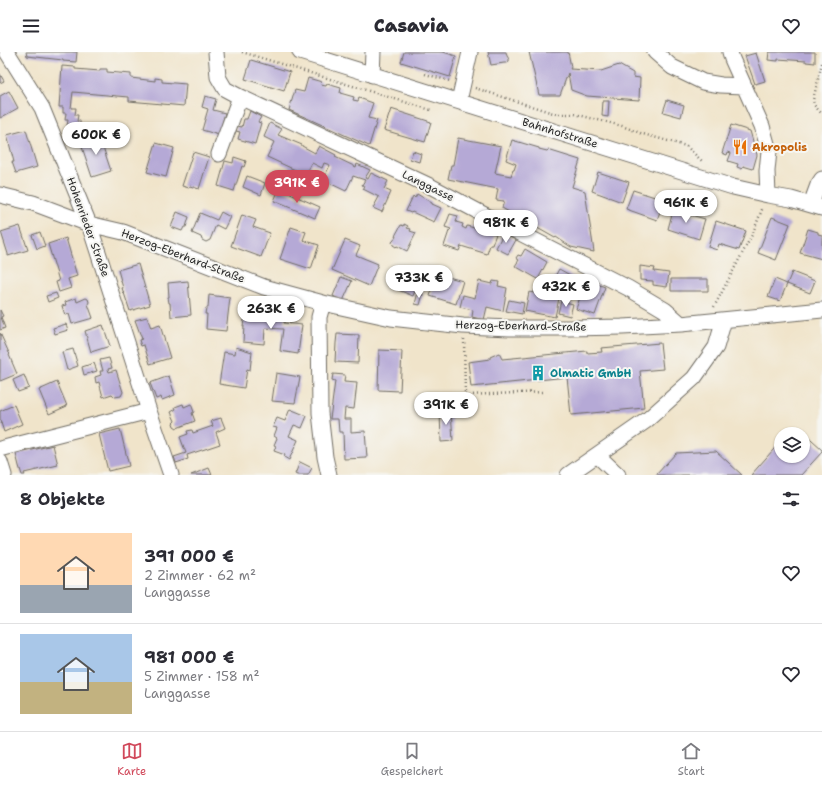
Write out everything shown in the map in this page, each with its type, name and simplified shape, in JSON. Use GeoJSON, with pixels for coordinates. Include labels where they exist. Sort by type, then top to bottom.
{"type":"FeatureCollection","features":[{"type":"Feature","properties":{"kind":"street","name":"Hohenrieder Straße"},"geometry":{"type":"LineString","coordinates":[[7,52],[42,108],[89,224],[171,475]]}},
{"type":"Feature","properties":{"kind":"street","name":"Langgasse"},"geometry":{"type":"LineString","coordinates":[[216,52],[218,77],[225,88],[240,98],[432,188],[628,288],[665,310],[681,324]]}},
{"type":"Feature","properties":{"kind":"street","name":"Bahnhofstraße"},"geometry":{"type":"LineString","coordinates":[[300,52],[726,185],[816,206]]}},
{"type":"Feature","properties":{"kind":"street"},"geometry":{"type":"LineString","coordinates":[[372,75],[373,52]]}},
{"type":"Feature","properties":{"kind":"street"},"geometry":{"type":"LineString","coordinates":[[459,101],[470,52]]}},
{"type":"Feature","properties":{"kind":"street"},"geometry":{"type":"LineString","coordinates":[[655,52],[672,67],[703,82],[721,85],[744,86]]}},
{"type":"Feature","properties":{"kind":"street"},"geometry":{"type":"LineString","coordinates":[[730,52],[762,126],[769,151],[767,172],[768,196]]}},
{"type":"Feature","properties":{"kind":"street"},"geometry":{"type":"LineString","coordinates":[[219,154],[240,98]]}},
{"type":"Feature","properties":{"kind":"street"},"geometry":{"type":"LineString","coordinates":[[816,206],[818,185],[822,180]]}},
{"type":"Feature","properties":{"kind":"street","name":"Herzog-Eberhard-Straße"},"geometry":{"type":"LineString","coordinates":[[0,195],[33,203],[89,224],[123,232],[264,287],[323,303],[391,318],[463,326],[510,328],[622,327],[681,324],[822,310]]}},
{"type":"Feature","properties":{"kind":"street"},"geometry":{"type":"LineString","coordinates":[[323,303],[319,317],[320,413],[325,456],[329,475]]}},
{"type":"Feature","properties":{"kind":"street"},"geometry":{"type":"LineString","coordinates":[[568,475],[589,457],[647,420],[694,378],[716,347],[724,320]]}},
{"type":"Feature","properties":{"kind":"street"},"geometry":{"type":"LineString","coordinates":[[0,449],[149,411]]}},
{"type":"Feature","properties":{"kind":"street"},"geometry":{"type":"LineString","coordinates":[[589,457],[618,475]]}},
{"type":"Feature","properties":{"kind":"street"},"geometry":{"type":"LineString","coordinates":[[0,462],[4,475]]}},
{"type":"Feature","properties":{"kind":"path"},"geometry":{"type":"LineString","coordinates":[[822,63],[813,100],[814,106],[822,114]]}},
{"type":"Feature","properties":{"kind":"path"},"geometry":{"type":"LineString","coordinates":[[420,73],[462,84],[556,114],[575,114],[622,126],[643,134],[686,146],[704,162]]}},
{"type":"Feature","properties":{"kind":"path"},"geometry":{"type":"LineString","coordinates":[[706,321],[752,235],[768,196]]}},
{"type":"Feature","properties":{"kind":"path"},"geometry":{"type":"LineString","coordinates":[[463,326],[465,395],[544,392]]}},
{"type":"Feature","properties":{"kind":"building"},"geometry":{"type":"Polygon","coordinates":[[[26,52],[77,52],[76,62],[27,56],[26,52]]]}},
{"type":"Feature","properties":{"kind":"building"},"geometry":{"type":"Polygon","coordinates":[[[404,52],[443,52],[456,56],[450,77],[401,62],[404,52]]]}},
{"type":"Feature","properties":{"kind":"building"},"geometry":{"type":"Polygon","coordinates":[[[488,52],[506,52],[509,61],[506,63],[491,65],[488,52]]]}},
{"type":"Feature","properties":{"kind":"building"},"geometry":{"type":"Polygon","coordinates":[[[529,52],[568,52],[571,67],[570,69],[601,71],[619,65],[633,73],[633,77],[640,78],[639,100],[587,96],[571,90],[568,73],[560,95],[539,95],[529,52]]]}},
{"type":"Feature","properties":{"kind":"building"},"geometry":{"type":"Polygon","coordinates":[[[769,52],[815,52],[815,63],[778,59],[778,61],[768,60],[769,52]]]}},
{"type":"Feature","properties":{"kind":"building"},"geometry":{"type":"Polygon","coordinates":[[[756,53],[765,81],[755,84],[745,56],[756,53]]]}},
{"type":"Feature","properties":{"kind":"building"},"geometry":{"type":"Polygon","coordinates":[[[251,60],[290,72],[284,91],[245,79],[251,60]]]}},
{"type":"Feature","properties":{"kind":"building"},"geometry":{"type":"Polygon","coordinates":[[[62,66],[75,67],[75,69],[100,71],[100,69],[107,69],[107,72],[131,74],[131,78],[155,81],[155,78],[162,79],[162,82],[186,84],[184,106],[129,101],[129,97],[73,92],[71,108],[76,108],[75,115],[78,115],[77,121],[80,121],[80,128],[67,126],[68,120],[65,120],[66,113],[63,113],[63,107],[59,107],[62,66]]]}},
{"type":"Feature","properties":{"kind":"building"},"geometry":{"type":"Polygon","coordinates":[[[0,74],[4,81],[0,83],[0,74]]]}},
{"type":"Feature","properties":{"kind":"building"},"geometry":{"type":"Polygon","coordinates":[[[308,78],[322,82],[321,85],[326,86],[327,84],[341,88],[340,93],[354,97],[353,100],[358,101],[359,98],[373,103],[368,118],[377,120],[369,146],[289,110],[295,90],[304,92],[308,78]]]}},
{"type":"Feature","properties":{"kind":"building"},"geometry":{"type":"Polygon","coordinates":[[[9,91],[18,108],[0,118],[0,96],[9,91]]]}},
{"type":"Feature","properties":{"kind":"building"},"geometry":{"type":"Polygon","coordinates":[[[205,96],[216,99],[213,110],[225,113],[219,135],[202,130],[208,109],[202,107],[205,96]]]}},
{"type":"Feature","properties":{"kind":"building"},"geometry":{"type":"Polygon","coordinates":[[[667,100],[684,105],[681,117],[663,112],[667,100]]]}},
{"type":"Feature","properties":{"kind":"building"},"geometry":{"type":"Polygon","coordinates":[[[603,101],[609,101],[608,117],[602,116],[603,101]]]}},
{"type":"Feature","properties":{"kind":"building"},"geometry":{"type":"Polygon","coordinates":[[[391,109],[431,122],[425,142],[384,130],[391,109]]]}},
{"type":"Feature","properties":{"kind":"building"},"geometry":{"type":"Polygon","coordinates":[[[250,111],[261,117],[258,122],[261,123],[255,144],[238,139],[240,132],[236,131],[237,126],[242,127],[244,119],[247,119],[250,111]]]}},
{"type":"Feature","properties":{"kind":"building"},"geometry":{"type":"Polygon","coordinates":[[[270,123],[282,129],[278,135],[302,145],[315,153],[319,146],[336,155],[335,157],[356,167],[357,164],[370,170],[365,178],[368,179],[371,173],[388,181],[384,189],[391,192],[382,212],[373,208],[379,197],[363,189],[365,186],[362,185],[365,180],[353,176],[346,191],[323,180],[330,165],[324,163],[322,168],[312,163],[306,175],[267,157],[274,142],[264,137],[270,123]]]}},
{"type":"Feature","properties":{"kind":"building"},"geometry":{"type":"Polygon","coordinates":[[[731,125],[750,131],[757,155],[753,169],[743,166],[742,169],[737,167],[738,164],[728,161],[731,153],[728,152],[727,155],[722,153],[731,125]]]}},
{"type":"Feature","properties":{"kind":"building"},"geometry":{"type":"Polygon","coordinates":[[[26,130],[37,167],[16,173],[12,162],[14,162],[7,135],[26,130]]]}},
{"type":"Feature","properties":{"kind":"building"},"geometry":{"type":"Polygon","coordinates":[[[99,135],[111,171],[92,177],[80,141],[99,135]]]}},
{"type":"Feature","properties":{"kind":"building"},"geometry":{"type":"Polygon","coordinates":[[[458,138],[501,146],[495,173],[511,176],[516,164],[506,160],[512,140],[580,160],[572,187],[585,191],[594,252],[571,247],[556,237],[555,238],[502,208],[504,201],[496,200],[498,189],[448,179],[451,165],[453,165],[458,138]]]}},
{"type":"Feature","properties":{"kind":"building"},"geometry":{"type":"Polygon","coordinates":[[[156,143],[174,148],[166,177],[147,172],[156,143]]]}},
{"type":"Feature","properties":{"kind":"building"},"geometry":{"type":"Polygon","coordinates":[[[413,151],[421,154],[419,162],[410,159],[413,151]]]}},
{"type":"Feature","properties":{"kind":"building"},"geometry":{"type":"Polygon","coordinates":[[[193,152],[209,157],[199,189],[190,186],[189,188],[182,186],[193,152]]]}},
{"type":"Feature","properties":{"kind":"building"},"geometry":{"type":"Polygon","coordinates":[[[234,157],[246,161],[244,167],[242,166],[234,191],[218,186],[225,161],[233,163],[234,157]]]}},
{"type":"Feature","properties":{"kind":"building"},"geometry":{"type":"Polygon","coordinates":[[[598,172],[629,182],[622,202],[592,191],[598,172]]]}},
{"type":"Feature","properties":{"kind":"building"},"geometry":{"type":"Polygon","coordinates":[[[247,176],[265,183],[261,195],[243,187],[247,176]]]}},
{"type":"Feature","properties":{"kind":"building"},"geometry":{"type":"Polygon","coordinates":[[[279,189],[320,207],[315,218],[274,201],[279,189]]]}},
{"type":"Feature","properties":{"kind":"building"},"geometry":{"type":"Polygon","coordinates":[[[633,190],[664,200],[657,220],[626,209],[633,190]]]}},
{"type":"Feature","properties":{"kind":"building"},"geometry":{"type":"Polygon","coordinates":[[[417,194],[441,208],[434,222],[412,212],[406,211],[413,196],[415,198],[417,194]]]}},
{"type":"Feature","properties":{"kind":"building"},"geometry":{"type":"Polygon","coordinates":[[[673,210],[705,219],[699,239],[668,229],[673,210]]]}},
{"type":"Feature","properties":{"kind":"building"},"geometry":{"type":"Polygon","coordinates":[[[177,212],[189,217],[186,227],[184,227],[182,231],[171,227],[177,212]]]}},
{"type":"Feature","properties":{"kind":"building"},"geometry":{"type":"Polygon","coordinates":[[[221,212],[230,217],[224,229],[216,225],[210,240],[206,242],[202,240],[201,237],[192,233],[200,213],[217,220],[221,212]]]}},
{"type":"Feature","properties":{"kind":"building"},"geometry":{"type":"Polygon","coordinates":[[[450,214],[458,216],[456,222],[463,224],[462,227],[466,229],[467,226],[496,234],[487,254],[461,246],[459,251],[444,246],[451,229],[445,227],[450,214]]]}},
{"type":"Feature","properties":{"kind":"building"},"geometry":{"type":"Polygon","coordinates":[[[242,215],[256,220],[253,227],[270,233],[261,257],[231,246],[242,215]]]}},
{"type":"Feature","properties":{"kind":"building"},"geometry":{"type":"Polygon","coordinates":[[[772,217],[790,224],[776,260],[758,253],[772,217]]]}},
{"type":"Feature","properties":{"kind":"building"},"geometry":{"type":"Polygon","coordinates":[[[716,221],[746,231],[739,250],[719,244],[717,250],[708,247],[716,221]]]}},
{"type":"Feature","properties":{"kind":"building"},"geometry":{"type":"Polygon","coordinates":[[[404,224],[408,226],[407,228],[411,229],[410,231],[416,233],[407,251],[397,246],[396,247],[392,242],[401,225],[404,226],[404,224]]]}},
{"type":"Feature","properties":{"kind":"building"},"geometry":{"type":"Polygon","coordinates":[[[20,226],[28,250],[8,256],[1,232],[20,226]]]}},
{"type":"Feature","properties":{"kind":"building"},"geometry":{"type":"Polygon","coordinates":[[[291,227],[306,232],[303,240],[319,245],[311,269],[280,259],[291,227]]]}},
{"type":"Feature","properties":{"kind":"building"},"geometry":{"type":"Polygon","coordinates":[[[808,229],[822,235],[822,259],[800,253],[808,229]]]}},
{"type":"Feature","properties":{"kind":"building"},"geometry":{"type":"Polygon","coordinates":[[[40,232],[45,246],[37,249],[32,235],[40,232]]]}},
{"type":"Feature","properties":{"kind":"building"},"geometry":{"type":"Polygon","coordinates":[[[503,234],[516,240],[508,254],[496,248],[503,234]]]}},
{"type":"Feature","properties":{"kind":"building"},"geometry":{"type":"Polygon","coordinates":[[[66,238],[77,276],[68,279],[71,288],[59,292],[56,282],[59,281],[48,244],[66,238]]]}},
{"type":"Feature","properties":{"kind":"building"},"geometry":{"type":"Polygon","coordinates":[[[345,240],[360,246],[356,255],[378,264],[369,286],[332,270],[345,240]]]}},
{"type":"Feature","properties":{"kind":"building"},"geometry":{"type":"Polygon","coordinates":[[[525,249],[547,262],[538,279],[515,266],[519,260],[516,258],[518,255],[521,256],[525,249]]]}},
{"type":"Feature","properties":{"kind":"building"},"geometry":{"type":"Polygon","coordinates":[[[138,264],[150,305],[130,311],[122,288],[118,270],[138,264]]]}},
{"type":"Feature","properties":{"kind":"building"},"geometry":{"type":"Polygon","coordinates":[[[640,266],[655,268],[654,271],[669,273],[667,287],[653,285],[653,281],[640,280],[640,266]]]}},
{"type":"Feature","properties":{"kind":"building"},"geometry":{"type":"Polygon","coordinates":[[[399,267],[421,276],[413,296],[391,287],[399,267]]]}},
{"type":"Feature","properties":{"kind":"building"},"geometry":{"type":"Polygon","coordinates":[[[559,269],[581,281],[575,292],[553,280],[559,269]]]}},
{"type":"Feature","properties":{"kind":"building"},"geometry":{"type":"Polygon","coordinates":[[[792,272],[815,281],[810,293],[787,284],[792,272]]]}},
{"type":"Feature","properties":{"kind":"building"},"geometry":{"type":"Polygon","coordinates":[[[437,274],[463,281],[456,304],[430,296],[437,274]]]}},
{"type":"Feature","properties":{"kind":"building"},"geometry":{"type":"Polygon","coordinates":[[[341,277],[352,281],[343,301],[333,296],[341,277]]]}},
{"type":"Feature","properties":{"kind":"building"},"geometry":{"type":"Polygon","coordinates":[[[671,279],[708,279],[708,291],[671,291],[671,279]]]}},
{"type":"Feature","properties":{"kind":"building"},"geometry":{"type":"Polygon","coordinates":[[[775,279],[787,284],[780,301],[768,297],[775,279]]]}},
{"type":"Feature","properties":{"kind":"building"},"geometry":{"type":"Polygon","coordinates":[[[586,280],[605,287],[595,315],[576,309],[586,280]]]}},
{"type":"Feature","properties":{"kind":"building"},"geometry":{"type":"Polygon","coordinates":[[[188,281],[191,315],[171,317],[168,297],[168,283],[188,281]]]}},
{"type":"Feature","properties":{"kind":"building"},"geometry":{"type":"Polygon","coordinates":[[[479,281],[492,284],[493,281],[499,282],[498,286],[507,288],[503,311],[487,307],[484,320],[472,317],[473,310],[460,307],[463,295],[475,298],[479,281]]]}},
{"type":"Feature","properties":{"kind":"building"},"geometry":{"type":"Polygon","coordinates":[[[535,290],[554,294],[553,297],[559,298],[555,317],[525,311],[529,292],[534,293],[535,290]]]}},
{"type":"Feature","properties":{"kind":"building"},"geometry":{"type":"Polygon","coordinates":[[[418,292],[423,294],[420,305],[415,304],[418,292]]]}},
{"type":"Feature","properties":{"kind":"building"},"geometry":{"type":"Polygon","coordinates":[[[56,293],[58,298],[48,302],[46,296],[56,293]]]}},
{"type":"Feature","properties":{"kind":"building"},"geometry":{"type":"Polygon","coordinates":[[[209,295],[230,298],[226,331],[206,329],[207,314],[205,314],[206,308],[208,308],[209,295]]]}},
{"type":"Feature","properties":{"kind":"building"},"geometry":{"type":"Polygon","coordinates":[[[76,298],[77,302],[86,298],[88,299],[88,304],[93,318],[72,324],[69,314],[65,315],[62,306],[66,305],[65,302],[76,298]]]}},
{"type":"Feature","properties":{"kind":"building"},"geometry":{"type":"Polygon","coordinates":[[[509,300],[524,303],[522,314],[506,311],[509,300]]]}},
{"type":"Feature","properties":{"kind":"building"},"geometry":{"type":"Polygon","coordinates":[[[561,301],[573,304],[570,316],[558,313],[561,301]]]}},
{"type":"Feature","properties":{"kind":"building"},"geometry":{"type":"Polygon","coordinates":[[[0,310],[3,316],[1,317],[5,328],[0,330],[0,310]]]}},
{"type":"Feature","properties":{"kind":"building"},"geometry":{"type":"Polygon","coordinates":[[[245,310],[267,311],[267,315],[278,316],[278,314],[285,316],[284,323],[302,325],[298,354],[280,351],[283,329],[265,328],[264,344],[243,342],[245,310]]]}},
{"type":"Feature","properties":{"kind":"building"},"geometry":{"type":"Polygon","coordinates":[[[147,317],[151,328],[160,325],[170,358],[150,364],[144,345],[141,346],[139,340],[142,339],[135,320],[147,317]]]}},
{"type":"Feature","properties":{"kind":"building"},"geometry":{"type":"Polygon","coordinates":[[[66,324],[68,330],[55,334],[53,328],[66,324]]]}},
{"type":"Feature","properties":{"kind":"building"},"geometry":{"type":"Polygon","coordinates":[[[103,325],[110,346],[91,352],[85,331],[103,325]]]}},
{"type":"Feature","properties":{"kind":"building"},"geometry":{"type":"Polygon","coordinates":[[[0,333],[17,374],[0,381],[0,333]]]}},
{"type":"Feature","properties":{"kind":"building"},"geometry":{"type":"Polygon","coordinates":[[[337,334],[359,335],[358,363],[335,362],[337,334]]]}},
{"type":"Feature","properties":{"kind":"building"},"geometry":{"type":"Polygon","coordinates":[[[660,343],[663,369],[640,371],[644,408],[571,415],[567,377],[471,387],[468,362],[490,359],[490,357],[499,353],[502,359],[587,351],[587,353],[602,352],[601,348],[660,343]]]}},
{"type":"Feature","properties":{"kind":"building"},"geometry":{"type":"Polygon","coordinates":[[[236,347],[252,352],[250,370],[247,369],[244,388],[219,384],[224,352],[235,354],[236,347]]]}},
{"type":"Feature","properties":{"kind":"building"},"geometry":{"type":"Polygon","coordinates":[[[73,349],[78,366],[67,370],[62,352],[73,349]]]}},
{"type":"Feature","properties":{"kind":"building"},"geometry":{"type":"Polygon","coordinates":[[[379,350],[402,351],[400,391],[378,390],[379,350]]]}},
{"type":"Feature","properties":{"kind":"building"},"geometry":{"type":"Polygon","coordinates":[[[109,358],[112,368],[108,369],[109,372],[116,370],[123,392],[121,396],[115,397],[112,394],[103,397],[99,382],[96,383],[95,377],[101,375],[100,371],[103,371],[100,360],[109,358]]]}},
{"type":"Feature","properties":{"kind":"building"},"geometry":{"type":"Polygon","coordinates":[[[94,363],[97,371],[84,375],[82,367],[94,363]]]}},
{"type":"Feature","properties":{"kind":"building"},"geometry":{"type":"Polygon","coordinates":[[[276,373],[300,377],[295,403],[272,401],[276,373]]]}},
{"type":"Feature","properties":{"kind":"building"},"geometry":{"type":"Polygon","coordinates":[[[333,374],[345,375],[344,382],[357,383],[354,409],[345,408],[344,419],[351,419],[351,432],[365,431],[367,458],[344,459],[343,432],[339,432],[338,419],[330,419],[335,381],[332,380],[333,374]]]}},
{"type":"Feature","properties":{"kind":"building"},"geometry":{"type":"Polygon","coordinates":[[[24,375],[29,388],[18,392],[13,380],[24,375]]]}},
{"type":"Feature","properties":{"kind":"building"},"geometry":{"type":"Polygon","coordinates":[[[169,376],[175,395],[162,400],[161,397],[156,399],[150,383],[169,376]]]}},
{"type":"Feature","properties":{"kind":"building"},"geometry":{"type":"Polygon","coordinates":[[[57,382],[67,406],[49,414],[39,390],[57,382]]]}},
{"type":"Feature","properties":{"kind":"building"},"geometry":{"type":"Polygon","coordinates":[[[183,404],[184,407],[191,404],[195,421],[177,428],[174,426],[173,423],[175,421],[171,412],[176,409],[175,407],[183,404]]]}},
{"type":"Feature","properties":{"kind":"building"},"geometry":{"type":"Polygon","coordinates":[[[14,405],[22,424],[4,432],[0,419],[0,411],[14,405]]]}},
{"type":"Feature","properties":{"kind":"building"},"geometry":{"type":"Polygon","coordinates":[[[290,409],[307,416],[302,428],[294,425],[289,436],[298,440],[289,460],[284,457],[285,455],[274,451],[276,446],[274,445],[277,438],[274,436],[277,428],[273,427],[277,418],[285,421],[290,409]]]}},
{"type":"Feature","properties":{"kind":"building"},"geometry":{"type":"Polygon","coordinates":[[[451,410],[453,441],[441,442],[440,411],[451,410]]]}},
{"type":"Feature","properties":{"kind":"building"},"geometry":{"type":"Polygon","coordinates":[[[221,418],[225,428],[216,432],[220,444],[187,455],[188,459],[176,463],[174,457],[186,453],[180,437],[188,434],[187,431],[192,430],[193,433],[213,426],[211,421],[221,418]]]}},
{"type":"Feature","properties":{"kind":"building"},"geometry":{"type":"Polygon","coordinates":[[[120,429],[129,466],[108,471],[99,434],[120,429]]]}},
{"type":"Feature","properties":{"kind":"building"},"geometry":{"type":"Polygon","coordinates":[[[810,439],[822,450],[822,452],[801,475],[751,475],[774,449],[774,463],[810,463],[810,439]]]}},
{"type":"Feature","properties":{"kind":"building"},"geometry":{"type":"Polygon","coordinates":[[[53,445],[58,465],[24,473],[25,475],[22,475],[16,454],[53,445]]]}},
{"type":"Feature","properties":{"kind":"building"},"geometry":{"type":"Polygon","coordinates":[[[716,451],[742,475],[656,475],[676,453],[716,451]]]}},
{"type":"Feature","properties":{"kind":"building"},"geometry":{"type":"Polygon","coordinates":[[[300,462],[312,468],[308,475],[295,474],[300,462]]]}},
{"type":"Feature","properties":{"kind":"building"},"geometry":{"type":"Polygon","coordinates":[[[209,468],[212,475],[191,475],[209,468]]]}},
{"type":"Feature","properties":{"kind":"place","name":"Akropolis"},"geometry":{"type":"Point","coordinates":[740,147]}},
{"type":"Feature","properties":{"kind":"place","name":"Olmatic GmbH"},"geometry":{"type":"Point","coordinates":[538,373]}}]}
